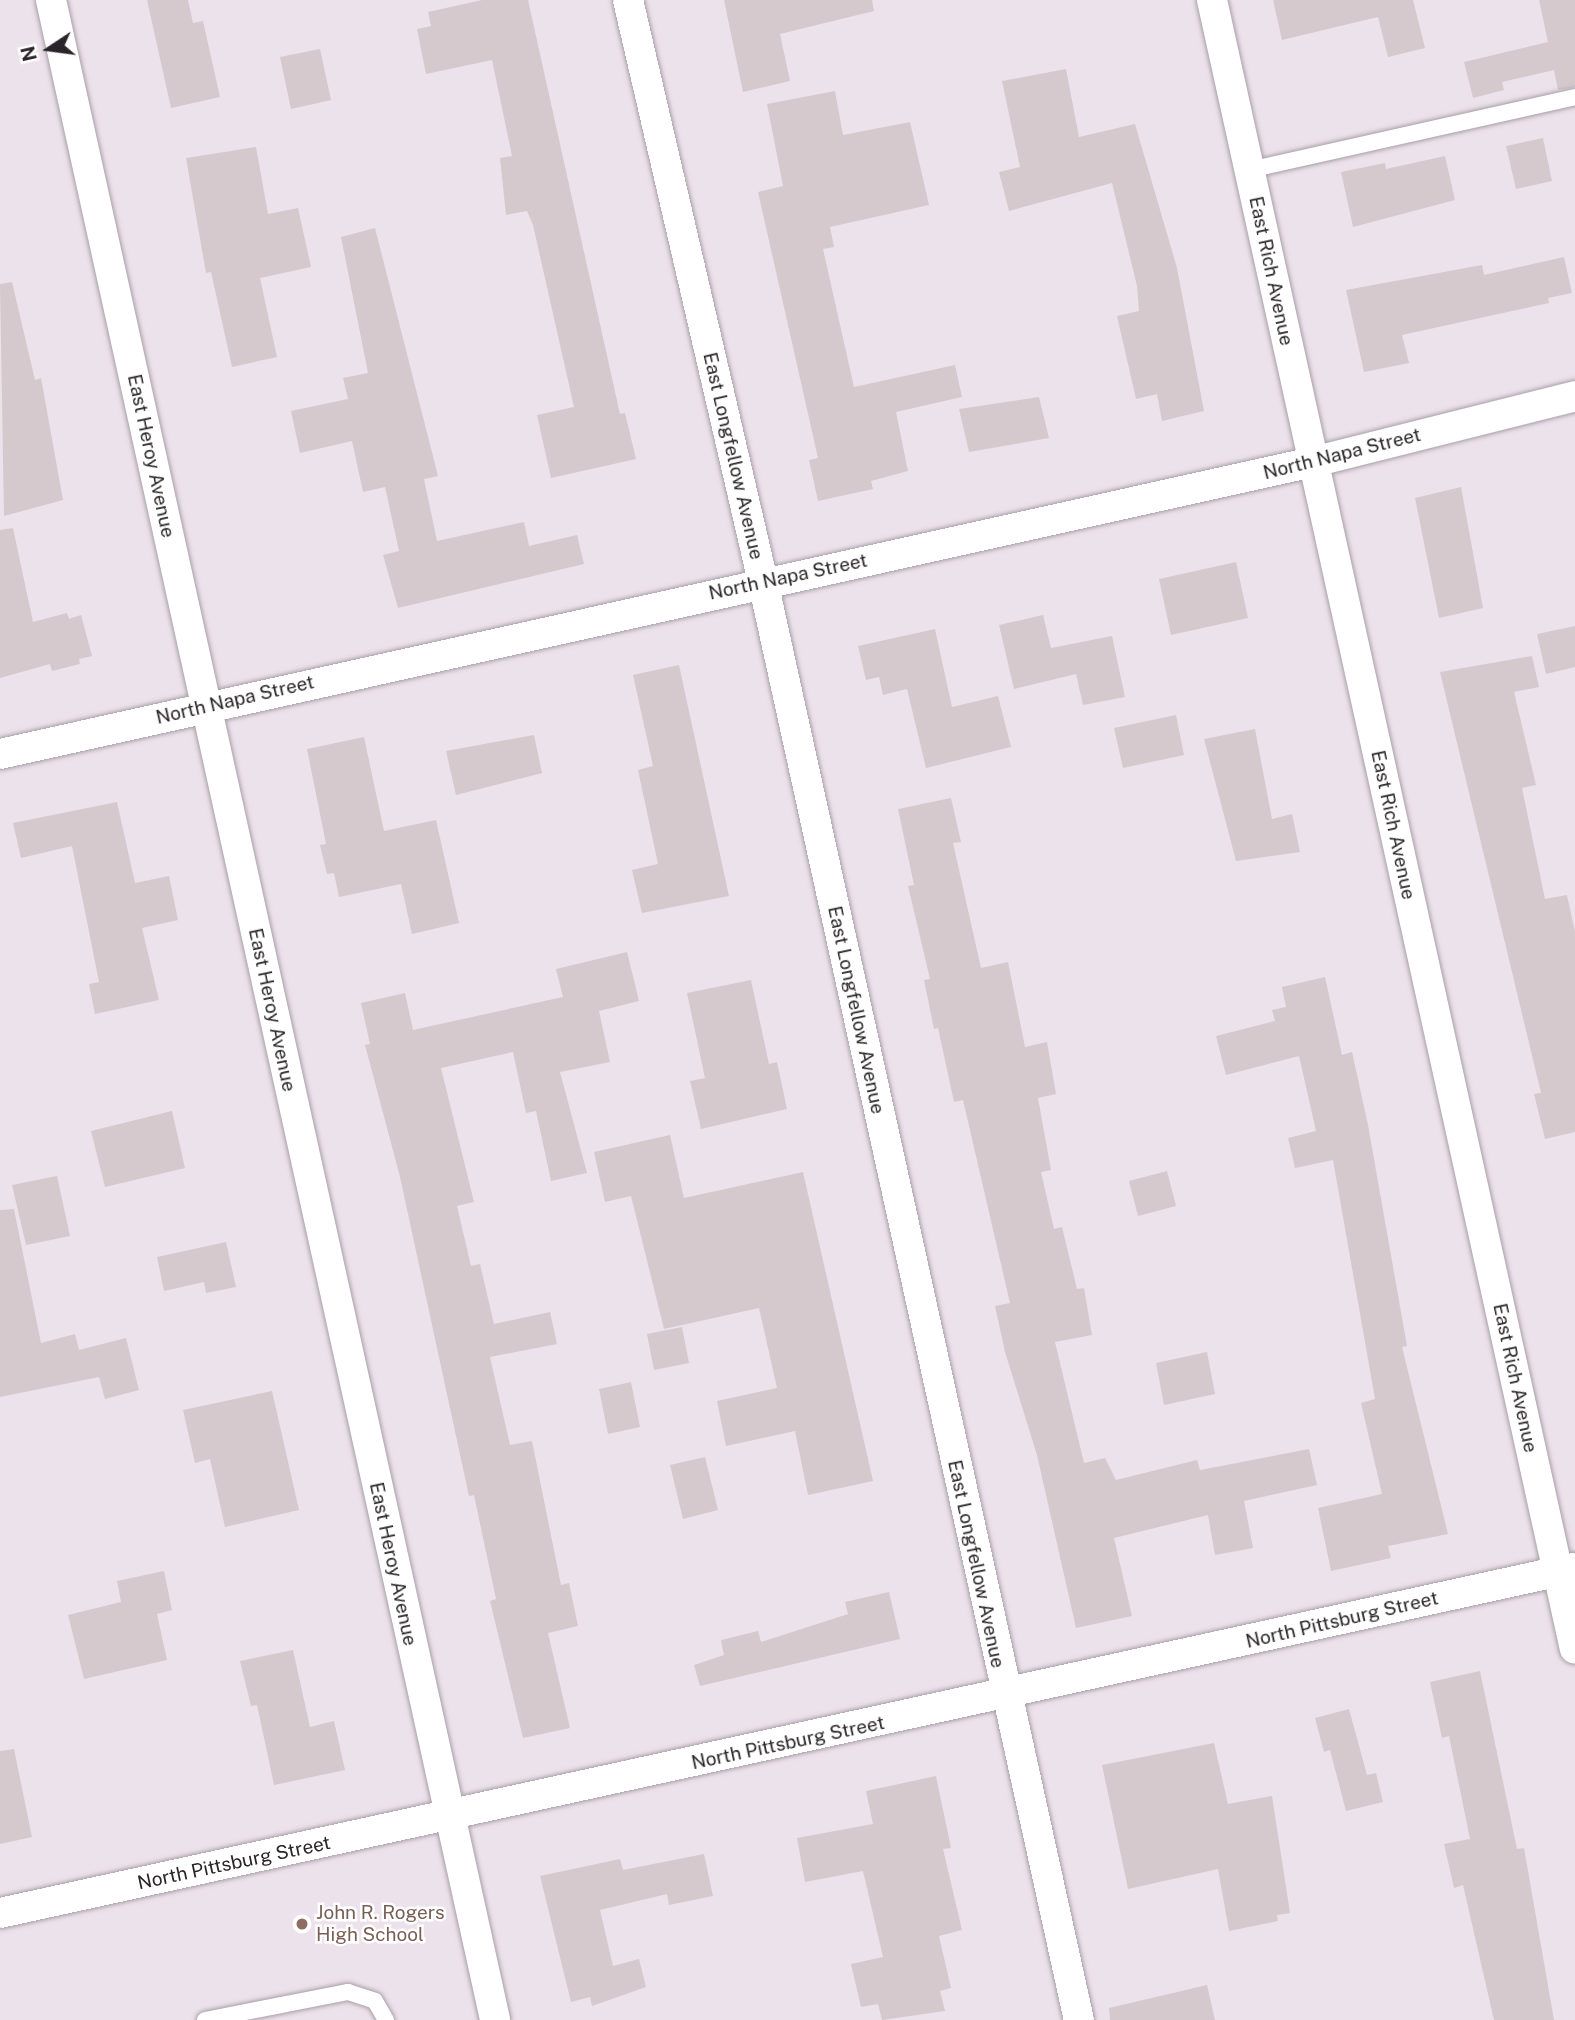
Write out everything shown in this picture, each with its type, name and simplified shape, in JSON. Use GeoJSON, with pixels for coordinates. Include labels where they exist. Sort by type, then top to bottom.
{"type":"FeatureCollection","features":[{"type":"Feature","properties":{"kind":"street","name":"East Heroy Avenue"},"geometry":{"type":"LineString","coordinates":[[51,0],[448,1817],[495,2020]]}},
{"type":"Feature","properties":{"kind":"street","name":"East Longfellow Avenue"},"geometry":{"type":"LineString","coordinates":[[628,0],[763,582],[1005,1696],[1079,2020]]}},
{"type":"Feature","properties":{"kind":"street","name":"East Rich Avenue"},"geometry":{"type":"LineString","coordinates":[[1212,0],[1313,462],[1566,1570],[1575,1649]]}},
{"type":"Feature","properties":{"kind":"street","name":"North Napa Street"},"geometry":{"type":"LineString","coordinates":[[0,754],[763,582],[1313,462],[1575,396]]}},
{"type":"Feature","properties":{"kind":"street","name":"North Pittsburg Street"},"geometry":{"type":"LineString","coordinates":[[0,1913],[1005,1696],[1566,1570]]}},
{"type":"Feature","properties":{"kind":"lane"},"geometry":{"type":"LineString","coordinates":[[1249,170],[1575,97]]}},
{"type":"Feature","properties":{"kind":"lane"},"geometry":{"type":"LineString","coordinates":[[205,2020],[348,1992],[375,2001],[386,2020]]}},
{"type":"Feature","properties":{"kind":"building"},"geometry":{"type":"Polygon","coordinates":[[[147,0],[188,0],[193,23],[203,21],[220,97],[171,108],[147,0]]]}},
{"type":"Feature","properties":{"kind":"building"},"geometry":{"type":"Polygon","coordinates":[[[482,0],[528,0],[620,414],[625,413],[636,459],[551,478],[537,415],[574,407],[533,225],[527,211],[506,215],[500,158],[512,156],[492,60],[426,74],[417,29],[431,26],[428,12],[482,0]]]}},
{"type":"Feature","properties":{"kind":"building"},"geometry":{"type":"Polygon","coordinates":[[[724,0],[872,0],[874,11],[780,34],[790,81],[743,92],[724,0]]]}},
{"type":"Feature","properties":{"kind":"building"},"geometry":{"type":"Polygon","coordinates":[[[1273,0],[1413,0],[1425,48],[1388,57],[1378,17],[1282,40],[1273,0]]]}},
{"type":"Feature","properties":{"kind":"building"},"geometry":{"type":"Polygon","coordinates":[[[1539,0],[1575,0],[1575,87],[1558,90],[1554,70],[1502,82],[1504,90],[1473,98],[1464,62],[1548,42],[1539,0]]]}},
{"type":"Feature","properties":{"kind":"building"},"geometry":{"type":"Polygon","coordinates":[[[320,49],[331,100],[291,109],[280,57],[320,49]]]}},
{"type":"Feature","properties":{"kind":"building"},"geometry":{"type":"Polygon","coordinates":[[[1066,69],[1079,137],[1135,124],[1177,268],[1204,411],[1162,421],[1157,394],[1136,399],[1117,316],[1139,311],[1137,286],[1112,183],[1009,211],[999,172],[1020,167],[1002,81],[1066,69]]]}},
{"type":"Feature","properties":{"kind":"building"},"geometry":{"type":"Polygon","coordinates":[[[835,91],[843,135],[910,122],[929,205],[830,227],[834,247],[823,249],[854,387],[955,365],[962,397],[896,412],[908,471],[871,481],[873,489],[818,501],[809,460],[818,458],[758,192],[783,186],[767,104],[835,91]]]}},
{"type":"Feature","properties":{"kind":"building"},"geometry":{"type":"Polygon","coordinates":[[[1543,138],[1552,181],[1516,189],[1506,146],[1543,138]]]}},
{"type":"Feature","properties":{"kind":"building"},"geometry":{"type":"Polygon","coordinates":[[[256,147],[268,214],[298,208],[311,267],[260,278],[277,357],[232,367],[211,272],[206,273],[186,158],[256,147]]]}},
{"type":"Feature","properties":{"kind":"building"},"geometry":{"type":"Polygon","coordinates":[[[1445,156],[1455,200],[1353,227],[1341,172],[1385,163],[1386,169],[1445,156]]]}},
{"type":"Feature","properties":{"kind":"building"},"geometry":{"type":"Polygon","coordinates":[[[375,228],[438,476],[424,479],[437,541],[524,522],[529,546],[577,535],[584,564],[398,608],[383,555],[399,551],[385,487],[363,492],[352,441],[300,453],[291,411],[348,399],[343,378],[368,373],[341,237],[375,228]]]}},
{"type":"Feature","properties":{"kind":"building"},"geometry":{"type":"Polygon","coordinates":[[[1564,257],[1572,293],[1548,298],[1549,303],[1402,335],[1409,363],[1364,372],[1346,290],[1482,265],[1484,275],[1564,257]]]}},
{"type":"Feature","properties":{"kind":"building"},"geometry":{"type":"Polygon","coordinates":[[[12,282],[35,380],[41,378],[63,500],[4,516],[0,284],[12,282]]]}},
{"type":"Feature","properties":{"kind":"building"},"geometry":{"type":"Polygon","coordinates":[[[1039,397],[1049,438],[969,452],[959,409],[1039,397]]]}},
{"type":"Feature","properties":{"kind":"building"},"geometry":{"type":"Polygon","coordinates":[[[1461,487],[1483,608],[1439,618],[1415,498],[1461,487]]]}},
{"type":"Feature","properties":{"kind":"building"},"geometry":{"type":"Polygon","coordinates":[[[13,528],[33,622],[67,613],[69,619],[81,615],[92,656],[79,659],[80,664],[52,671],[50,664],[0,678],[0,530],[13,528]]]}},
{"type":"Feature","properties":{"kind":"building"},"geometry":{"type":"Polygon","coordinates":[[[1236,562],[1248,618],[1171,635],[1159,579],[1236,562]]]}},
{"type":"Feature","properties":{"kind":"building"},"geometry":{"type":"Polygon","coordinates":[[[1043,615],[1051,648],[1112,636],[1125,697],[1083,705],[1076,674],[1014,689],[999,625],[1043,615]]]}},
{"type":"Feature","properties":{"kind":"building"},"geometry":{"type":"Polygon","coordinates":[[[1575,626],[1575,667],[1546,674],[1537,634],[1575,626]]]}},
{"type":"Feature","properties":{"kind":"building"},"geometry":{"type":"Polygon","coordinates":[[[935,629],[952,707],[998,696],[1011,747],[926,768],[907,689],[883,695],[879,677],[866,680],[858,646],[935,629]]]}},
{"type":"Feature","properties":{"kind":"building"},"geometry":{"type":"Polygon","coordinates":[[[1532,656],[1539,687],[1514,692],[1536,785],[1522,788],[1545,899],[1567,895],[1575,932],[1575,1132],[1545,1139],[1534,1094],[1541,1093],[1440,672],[1532,656]]]}},
{"type":"Feature","properties":{"kind":"building"},"geometry":{"type":"Polygon","coordinates":[[[679,665],[729,896],[642,913],[632,870],[658,864],[638,770],[653,766],[633,675],[679,665]]]}},
{"type":"Feature","properties":{"kind":"building"},"geometry":{"type":"Polygon","coordinates":[[[1176,715],[1184,755],[1123,768],[1114,728],[1176,715]]]}},
{"type":"Feature","properties":{"kind":"building"},"geometry":{"type":"Polygon","coordinates":[[[1255,729],[1272,819],[1292,814],[1300,852],[1236,861],[1204,739],[1255,729]]]}},
{"type":"Feature","properties":{"kind":"building"},"geometry":{"type":"Polygon","coordinates":[[[534,735],[542,773],[456,795],[446,751],[534,735]]]}},
{"type":"Feature","properties":{"kind":"building"},"geometry":{"type":"Polygon","coordinates":[[[364,737],[384,831],[436,820],[459,923],[412,934],[401,884],[339,897],[334,873],[327,874],[320,845],[326,844],[307,749],[364,737]]]}},
{"type":"Feature","properties":{"kind":"building"},"geometry":{"type":"Polygon","coordinates":[[[951,798],[961,842],[953,843],[981,968],[1008,962],[1025,1047],[1047,1042],[1056,1094],[1038,1098],[1051,1170],[1041,1172],[1054,1229],[1062,1227],[1077,1289],[1084,1288],[1092,1335],[1055,1342],[1084,1463],[1105,1458],[1116,1480],[1197,1460],[1200,1470],[1309,1449],[1317,1485],[1244,1501],[1253,1548],[1215,1555],[1208,1515],[1114,1538],[1132,1616],[1076,1628],[1037,1455],[1005,1352],[995,1306],[1010,1303],[963,1100],[954,1102],[938,1028],[934,1029],[924,980],[930,979],[908,886],[914,885],[898,809],[951,798]]]}},
{"type":"Feature","properties":{"kind":"building"},"geometry":{"type":"Polygon","coordinates":[[[117,802],[135,883],[169,876],[178,920],[142,928],[159,1000],[95,1014],[89,984],[99,982],[72,846],[21,858],[13,823],[117,802]]]}},
{"type":"Feature","properties":{"kind":"building"},"geometry":{"type":"Polygon","coordinates":[[[627,952],[639,1001],[599,1011],[610,1062],[560,1072],[587,1173],[551,1181],[536,1111],[526,1113],[513,1052],[441,1068],[474,1202],[457,1206],[471,1266],[480,1264],[494,1324],[550,1312],[557,1344],[490,1357],[510,1445],[532,1441],[561,1585],[569,1583],[578,1626],[548,1633],[570,1728],[523,1738],[490,1601],[496,1599],[474,1495],[469,1496],[400,1177],[365,1045],[370,1044],[361,1003],[405,993],[413,1030],[563,997],[556,969],[627,952]]]}},
{"type":"Feature","properties":{"kind":"building"},"geometry":{"type":"Polygon","coordinates":[[[1325,977],[1342,1055],[1352,1052],[1368,1125],[1407,1346],[1402,1347],[1448,1534],[1388,1546],[1391,1558],[1331,1571],[1318,1508],[1382,1494],[1361,1403],[1375,1399],[1333,1160],[1295,1168],[1288,1138],[1316,1131],[1299,1056],[1226,1075],[1216,1036],[1275,1021],[1272,1010],[1286,1007],[1282,987],[1325,977]]]}},
{"type":"Feature","properties":{"kind":"building"},"geometry":{"type":"Polygon","coordinates":[[[751,980],[769,1064],[777,1062],[787,1109],[701,1129],[690,1081],[705,1078],[687,993],[751,980]]]}},
{"type":"Feature","properties":{"kind":"building"},"geometry":{"type":"Polygon","coordinates":[[[172,1111],[185,1168],[105,1187],[91,1131],[172,1111]]]}},
{"type":"Feature","properties":{"kind":"building"},"geometry":{"type":"Polygon","coordinates":[[[670,1135],[684,1198],[803,1172],[873,1481],[808,1495],[795,1431],[726,1446],[717,1401],[777,1388],[759,1308],[664,1329],[631,1196],[605,1202],[594,1152],[670,1135]]]}},
{"type":"Feature","properties":{"kind":"building"},"geometry":{"type":"Polygon","coordinates":[[[1167,1171],[1176,1206],[1138,1216],[1129,1181],[1167,1171]]]}},
{"type":"Feature","properties":{"kind":"building"},"geometry":{"type":"Polygon","coordinates":[[[57,1176],[70,1236],[26,1245],[12,1185],[57,1176]]]}},
{"type":"Feature","properties":{"kind":"building"},"geometry":{"type":"Polygon","coordinates":[[[14,1209],[41,1343],[75,1334],[79,1350],[126,1338],[139,1390],[105,1399],[99,1377],[0,1397],[0,1210],[14,1209]]]}},
{"type":"Feature","properties":{"kind":"building"},"geometry":{"type":"Polygon","coordinates":[[[226,1242],[236,1287],[206,1293],[204,1282],[164,1291],[157,1257],[226,1242]]]}},
{"type":"Feature","properties":{"kind":"building"},"geometry":{"type":"Polygon","coordinates":[[[682,1327],[689,1363],[654,1370],[647,1334],[682,1327]]]}},
{"type":"Feature","properties":{"kind":"building"},"geometry":{"type":"Polygon","coordinates":[[[1207,1352],[1215,1394],[1164,1405],[1156,1363],[1207,1352]]]}},
{"type":"Feature","properties":{"kind":"building"},"geometry":{"type":"Polygon","coordinates":[[[631,1382],[640,1427],[608,1434],[599,1389],[631,1382]]]}},
{"type":"Feature","properties":{"kind":"building"},"geometry":{"type":"Polygon","coordinates":[[[272,1391],[299,1510],[225,1527],[210,1459],[195,1463],[183,1410],[272,1391]]]}},
{"type":"Feature","properties":{"kind":"building"},"geometry":{"type":"Polygon","coordinates":[[[705,1457],[718,1510],[683,1519],[670,1465],[705,1457]]]}},
{"type":"Feature","properties":{"kind":"building"},"geometry":{"type":"Polygon","coordinates":[[[164,1571],[172,1610],[157,1614],[167,1660],[84,1679],[68,1615],[121,1602],[117,1581],[164,1571]]]}},
{"type":"Feature","properties":{"kind":"building"},"geometry":{"type":"Polygon","coordinates":[[[889,1592],[900,1639],[700,1686],[694,1665],[724,1655],[721,1640],[758,1631],[761,1642],[848,1614],[845,1602],[889,1592]]]}},
{"type":"Feature","properties":{"kind":"building"},"geometry":{"type":"Polygon","coordinates":[[[293,1650],[310,1727],[334,1721],[345,1770],[274,1785],[257,1705],[251,1706],[240,1661],[293,1650]]]}},
{"type":"Feature","properties":{"kind":"building"},"geometry":{"type":"Polygon","coordinates":[[[1480,1671],[1517,1849],[1524,1848],[1554,2020],[1494,2020],[1463,1885],[1454,1888],[1444,1844],[1470,1839],[1449,1736],[1442,1738],[1430,1682],[1480,1671]]]}},
{"type":"Feature","properties":{"kind":"building"},"geometry":{"type":"Polygon","coordinates":[[[1349,1709],[1367,1775],[1376,1773],[1383,1802],[1346,1811],[1330,1750],[1324,1752],[1315,1718],[1349,1709]]]}},
{"type":"Feature","properties":{"kind":"building"},"geometry":{"type":"Polygon","coordinates":[[[1214,1743],[1228,1804],[1272,1796],[1290,1913],[1277,1915],[1278,1921],[1229,1931],[1218,1869],[1128,1889],[1102,1765],[1214,1743]]]}},
{"type":"Feature","properties":{"kind":"building"},"geometry":{"type":"Polygon","coordinates":[[[14,1749],[32,1837],[0,1844],[0,1751],[14,1749]]]}},
{"type":"Feature","properties":{"kind":"building"},"geometry":{"type":"Polygon","coordinates":[[[936,1776],[951,1848],[943,1849],[962,1930],[939,1936],[951,1988],[940,1991],[945,2011],[882,2020],[878,2004],[861,2007],[851,1964],[883,1957],[863,1871],[805,1882],[797,1838],[873,1824],[866,1791],[936,1776]]]}},
{"type":"Feature","properties":{"kind":"building"},"geometry":{"type":"Polygon","coordinates":[[[704,1854],[713,1896],[669,1905],[667,1894],[600,1910],[613,1966],[639,1959],[646,1987],[592,2006],[590,1997],[571,2002],[540,1876],[620,1859],[623,1870],[704,1854]]]}},
{"type":"Feature","properties":{"kind":"building"},"geometry":{"type":"Polygon","coordinates":[[[1207,1985],[1215,2020],[1110,2020],[1109,2008],[1207,1985]]]}},
{"type":"Feature","properties":{"kind":"place","name":"John R. Rogers High School"},"geometry":{"type":"Point","coordinates":[302,1924]}}]}
